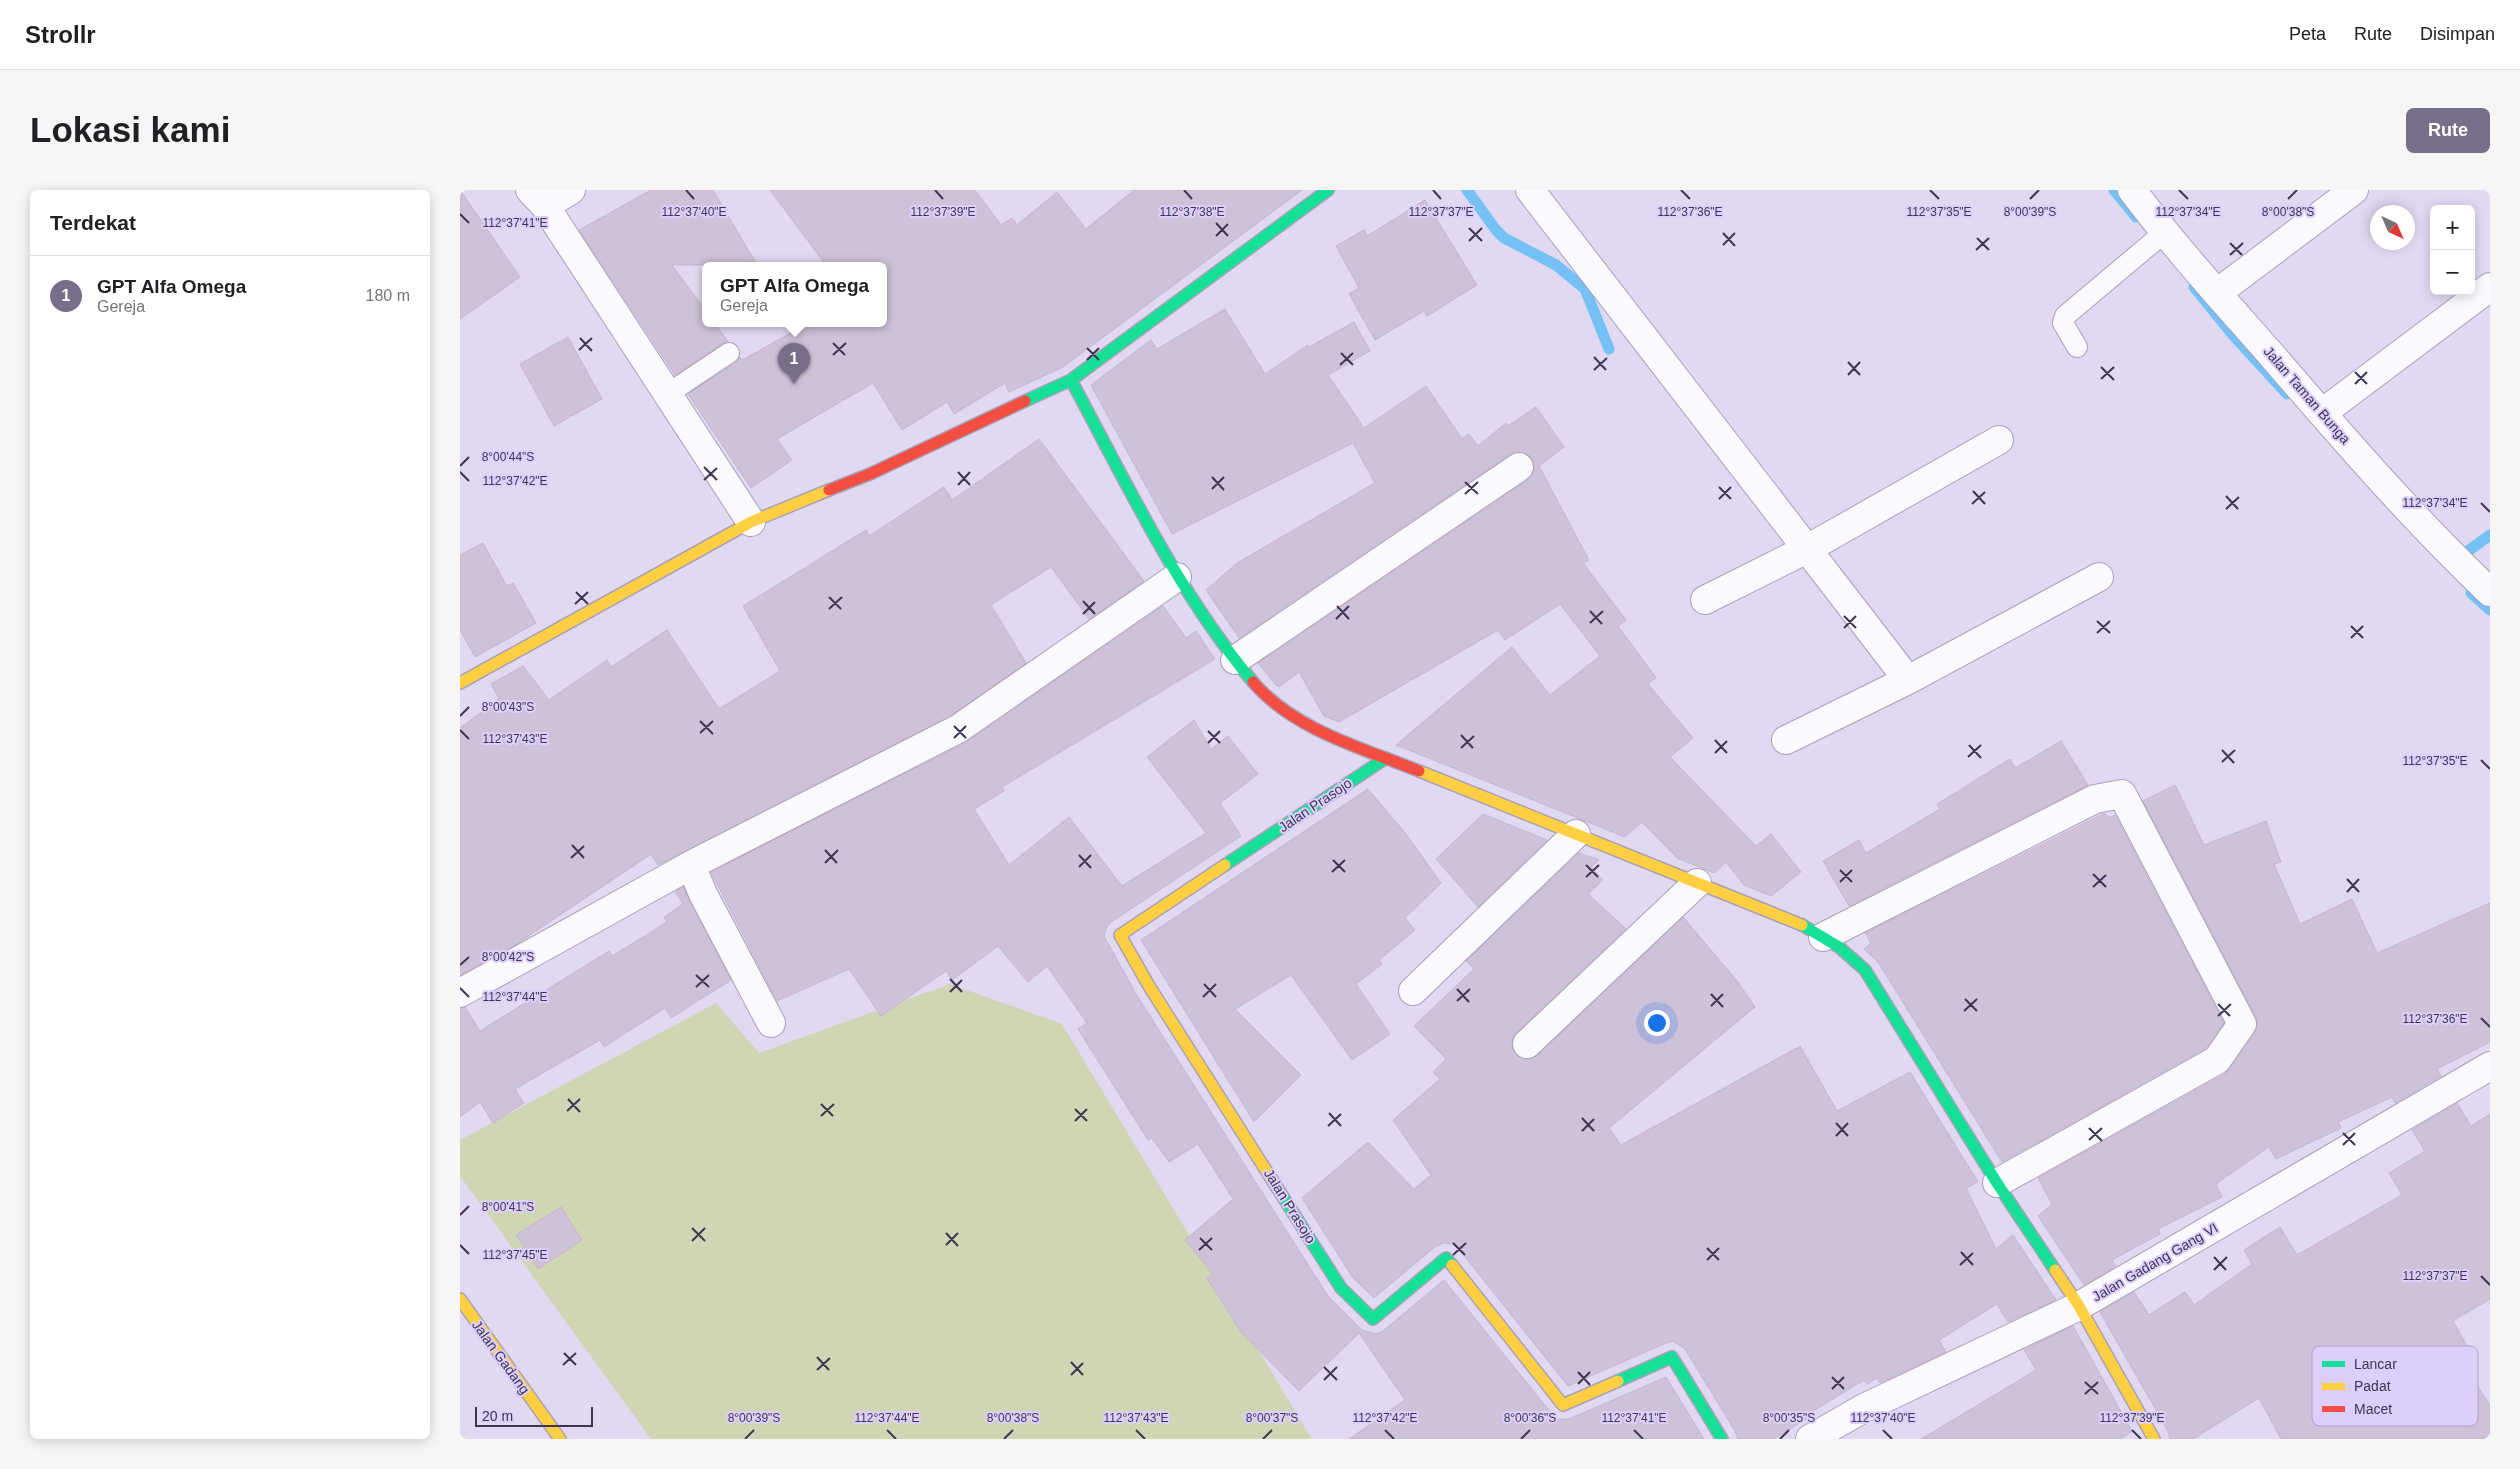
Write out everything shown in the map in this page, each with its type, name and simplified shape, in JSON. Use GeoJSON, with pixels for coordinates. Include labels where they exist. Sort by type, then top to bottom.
{"type":"FeatureCollection","features":[{"type":"Feature","properties":{"kind":"main road"},"geometry":{"type":"LineString","coordinates":[[460,683],[751,522],[870,474],[1072,380],[1328,190]]}},
{"type":"Feature","properties":{"kind":"main road"},"geometry":{"type":"LineString","coordinates":[[1072,380],[1178,577],[1235,660],[1265,696],[1290,715],[1311,727],[1386,758],[1811,929],[1839,947],[1865,970],[1997,1183],[2079,1306],[2154,1439]]}},
{"type":"Feature","properties":{"kind":"main road","name":"Jalan Prasojo"},"geometry":{"type":"LineString","coordinates":[[1386,758],[1120,935],[1154,994],[1341,1288],[1374,1319],[1446,1258],[1564,1406],[1672,1357],[1722,1439]]}},
{"type":"Feature","properties":{"kind":"main road","name":"Jalan Gadang"},"geometry":{"type":"LineString","coordinates":[[460,1299],[560,1439]]}},
{"type":"Feature","properties":{"kind":"street"},"geometry":{"type":"LineString","coordinates":[[571,190],[537,198],[751,522]]}},
{"type":"Feature","properties":{"kind":"street"},"geometry":{"type":"LineString","coordinates":[[1530,190],[1908,680]]}},
{"type":"Feature","properties":{"kind":"street","name":"Jalan Taman Bunga"},"geometry":{"type":"LineString","coordinates":[[2132,190],[2162,234],[2455,559],[2490,592]]}},
{"type":"Feature","properties":{"kind":"street"},"geometry":{"type":"LineString","coordinates":[[2217,293],[2354,190]]}},
{"type":"Feature","properties":{"kind":"street"},"geometry":{"type":"LineString","coordinates":[[2322,413],[2490,287]]}},
{"type":"Feature","properties":{"kind":"street"},"geometry":{"type":"LineString","coordinates":[[1705,600],[1807,549],[1999,440]]}},
{"type":"Feature","properties":{"kind":"street"},"geometry":{"type":"LineString","coordinates":[[1235,660],[1519,468]]}},
{"type":"Feature","properties":{"kind":"street"},"geometry":{"type":"LineString","coordinates":[[460,993],[691,864],[958,729],[1178,577]]}},
{"type":"Feature","properties":{"kind":"street"},"geometry":{"type":"LineString","coordinates":[[1786,740],[1908,680],[2099,577]]}},
{"type":"Feature","properties":{"kind":"street"},"geometry":{"type":"LineString","coordinates":[[1823,937],[2095,799],[2122,794],[2242,1024],[2217,1060],[1997,1183]]}},
{"type":"Feature","properties":{"kind":"street"},"geometry":{"type":"LineString","coordinates":[[1413,991],[1576,834]]}},
{"type":"Feature","properties":{"kind":"street"},"geometry":{"type":"LineString","coordinates":[[691,864],[702,894],[771,1023]]}},
{"type":"Feature","properties":{"kind":"street"},"geometry":{"type":"LineString","coordinates":[[1527,1044],[1697,883]]}},
{"type":"Feature","properties":{"kind":"street","name":"Jalan Gadang Gang VI"},"geometry":{"type":"LineString","coordinates":[[1810,1439],[1864,1408],[2079,1306],[2490,1066]]}},
{"type":"Feature","properties":{"kind":"lane"},"geometry":{"type":"LineString","coordinates":[[2077,347],[2063,323],[2065,316],[2162,234]]}},
{"type":"Feature","properties":{"kind":"lane"},"geometry":{"type":"LineString","coordinates":[[666,395],[729,353]]}},
{"type":"Feature","properties":{"kind":"green space"},"geometry":{"type":"Polygon","coordinates":[[[950,984],[1062,1024],[1312,1439],[651,1439],[460,1176],[460,1140],[716,1003],[759,1053],[950,984]]]}},
{"type":"Feature","properties":{"kind":"building"},"geometry":{"type":"Polygon","coordinates":[[[460,190],[520,277],[460,319],[460,190]]]}},
{"type":"Feature","properties":{"kind":"building"},"geometry":{"type":"Polygon","coordinates":[[[651,190],[713,190],[755,262],[702,262],[702,265],[672,265],[702,306],[702,327],[717,327],[728,341],[675,375],[579,230],[651,190]]]}},
{"type":"Feature","properties":{"kind":"building"},"geometry":{"type":"Polygon","coordinates":[[[770,190],[975,190],[1001,225],[1012,218],[1017,225],[1057,192],[1086,229],[1134,190],[1302,190],[1063,367],[1009,392],[1005,383],[954,414],[947,402],[902,430],[873,383],[777,439],[792,460],[751,488],[688,394],[736,363],[740,357],[742,360],[802,327],[887,327],[887,262],[824,262],[770,190]]]}},
{"type":"Feature","properties":{"kind":"building"},"geometry":{"type":"Polygon","coordinates":[[[1425,200],[1477,285],[1427,316],[1424,311],[1375,340],[1349,294],[1359,288],[1336,246],[1364,230],[1367,236],[1425,200]]]}},
{"type":"Feature","properties":{"kind":"building"},"geometry":{"type":"Polygon","coordinates":[[[1225,309],[1265,374],[1308,345],[1309,347],[1354,322],[1370,351],[1328,375],[1364,428],[1426,386],[1462,439],[1469,434],[1478,446],[1506,423],[1508,426],[1536,407],[1564,447],[1539,466],[1589,560],[1583,563],[1626,620],[1618,626],[1656,678],[1648,684],[1693,738],[1670,757],[1756,846],[1771,834],[1801,872],[1771,896],[1744,885],[1726,862],[1714,873],[1677,858],[1642,822],[1625,837],[1396,745],[1512,647],[1550,695],[1600,656],[1560,604],[1505,640],[1498,630],[1339,722],[1324,716],[1299,672],[1279,687],[1276,685],[1258,663],[1528,480],[1533,473],[1534,465],[1532,458],[1525,453],[1517,452],[1510,454],[1239,638],[1206,590],[1237,563],[1375,483],[1353,443],[1172,534],[1091,385],[1151,340],[1157,349],[1225,309]]]}},
{"type":"Feature","properties":{"kind":"building"},"geometry":{"type":"Polygon","coordinates":[[[568,337],[602,399],[554,426],[520,364],[568,337]]]}},
{"type":"Feature","properties":{"kind":"building"},"geometry":{"type":"Polygon","coordinates":[[[1039,439],[1144,581],[1089,619],[1051,567],[991,605],[1026,663],[950,716],[658,865],[651,854],[515,945],[460,975],[460,728],[499,699],[491,684],[523,666],[549,700],[607,660],[611,667],[667,630],[719,709],[780,671],[743,606],[866,530],[869,536],[944,487],[952,500],[1039,439]]]}},
{"type":"Feature","properties":{"kind":"building"},"geometry":{"type":"Polygon","coordinates":[[[483,543],[507,586],[513,583],[536,623],[475,657],[460,630],[460,555],[483,543]]]}},
{"type":"Feature","properties":{"kind":"building"},"geometry":{"type":"Polygon","coordinates":[[[1163,606],[1186,638],[1196,631],[1215,659],[1002,787],[1004,791],[974,809],[1009,865],[1069,817],[1122,886],[1206,833],[1147,757],[1194,720],[1211,749],[1228,736],[1258,774],[1220,803],[1241,836],[1111,922],[1106,928],[1104,936],[1136,994],[1328,1296],[1362,1330],[1376,1334],[1383,1331],[1444,1280],[1556,1419],[1569,1419],[1666,1377],[1704,1439],[1349,1439],[1405,1400],[1359,1333],[1299,1391],[1242,1333],[1207,1278],[1213,1274],[1185,1240],[1233,1199],[1198,1144],[1169,1162],[1152,1138],[1148,1140],[1078,1029],[1087,1023],[1047,966],[1028,982],[998,946],[952,980],[946,971],[881,1016],[849,969],[777,1001],[711,872],[965,743],[1163,606]]]}},
{"type":"Feature","properties":{"kind":"building"},"geometry":{"type":"Polygon","coordinates":[[[2061,741],[2088,785],[1849,906],[1823,861],[1859,840],[1866,853],[1940,809],[1937,804],[2010,759],[2015,768],[2061,741]]]}},
{"type":"Feature","properties":{"kind":"building"},"geometry":{"type":"Polygon","coordinates":[[[2175,785],[2204,845],[2266,821],[2281,862],[2274,864],[2300,924],[2352,899],[2377,953],[2490,903],[2490,1042],[2437,1069],[2441,1076],[2395,1103],[2392,1097],[2338,1122],[2341,1128],[2276,1159],[2269,1147],[2216,1184],[2222,1197],[2158,1229],[2160,1234],[2112,1260],[2116,1266],[2084,1285],[2038,1216],[2052,1204],[2038,1178],[2225,1074],[2255,1033],[2257,1025],[2256,1017],[2143,801],[2175,785]]]}},
{"type":"Feature","properties":{"kind":"building"},"geometry":{"type":"Polygon","coordinates":[[[1368,789],[1406,834],[1441,883],[1405,918],[1415,930],[1379,960],[1382,964],[1356,984],[1390,1034],[1352,1060],[1291,975],[1235,1009],[1301,1075],[1254,1122],[1141,940],[1368,789]]]}},
{"type":"Feature","properties":{"kind":"building"},"geometry":{"type":"Polygon","coordinates":[[[2105,813],[2108,818],[2115,815],[2224,1023],[2206,1048],[2002,1162],[1878,962],[1864,949],[1871,943],[1865,933],[2105,813]]]}},
{"type":"Feature","properties":{"kind":"building"},"geometry":{"type":"Polygon","coordinates":[[[1483,814],[1547,840],[1478,907],[1436,859],[1483,814]]]}},
{"type":"Feature","properties":{"kind":"building"},"geometry":{"type":"Polygon","coordinates":[[[1579,853],[1599,860],[1591,867],[1603,880],[1588,894],[1626,929],[1516,1033],[1512,1039],[1512,1047],[1516,1055],[1522,1059],[1530,1059],[1538,1055],[1683,917],[1738,982],[1755,1007],[1609,1128],[1621,1145],[1800,1046],[1837,1111],[1910,1072],[1978,1182],[1966,1188],[1996,1249],[2013,1235],[2056,1300],[2008,1322],[1997,1304],[1939,1340],[1946,1352],[1880,1383],[1877,1378],[1867,1384],[1864,1380],[1813,1411],[1814,1414],[1774,1439],[1738,1439],[1685,1349],[1673,1341],[1568,1386],[1458,1248],[1452,1244],[1444,1243],[1436,1246],[1374,1298],[1353,1278],[1302,1198],[1368,1142],[1414,1189],[1431,1175],[1393,1120],[1440,1079],[1433,1072],[1446,1059],[1414,1026],[1474,969],[1466,961],[1579,853]]]}},
{"type":"Feature","properties":{"kind":"building"},"geometry":{"type":"Polygon","coordinates":[[[683,887],[731,980],[671,1018],[665,1008],[604,1047],[600,1040],[515,1089],[524,1103],[493,1123],[480,1102],[460,1117],[460,1009],[465,1007],[480,1031],[609,951],[612,956],[667,922],[664,917],[683,904],[675,892],[683,887]]]}},
{"type":"Feature","properties":{"kind":"building"},"geometry":{"type":"Polygon","coordinates":[[[2457,1103],[2471,1126],[2490,1114],[2490,1299],[2453,1321],[2467,1346],[2312,1346],[2312,1426],[2478,1426],[2478,1386],[2490,1406],[2490,1439],[2281,1439],[2259,1398],[2193,1439],[2170,1439],[2168,1431],[2100,1312],[2134,1292],[2149,1315],[2185,1292],[2194,1305],[2252,1264],[2244,1250],[2280,1227],[2297,1255],[2402,1195],[2389,1173],[2425,1151],[2412,1130],[2457,1103]]]}},
{"type":"Feature","properties":{"kind":"building"},"geometry":{"type":"Polygon","coordinates":[[[561,1207],[582,1240],[538,1269],[516,1235],[561,1207]]]}},
{"type":"Feature","properties":{"kind":"building"},"geometry":{"type":"Polygon","coordinates":[[[2073,1326],[2132,1431],[2121,1439],[1921,1439],[2036,1370],[2024,1350],[2073,1326]]]}},
{"type":"Feature","properties":{"kind":"waterway"},"geometry":{"type":"LineString","coordinates":[[1467,190],[1504,238],[1556,265],[1585,289],[1609,349]]}},
{"type":"Feature","properties":{"kind":"waterway"},"geometry":{"type":"LineString","coordinates":[[2114,190],[2136,217]]}},
{"type":"Feature","properties":{"kind":"waterway"},"geometry":{"type":"LineString","coordinates":[[2194,287],[2233,335],[2287,394]]}},
{"type":"Feature","properties":{"kind":"waterway"},"geometry":{"type":"LineString","coordinates":[[2468,551],[2490,535]]}},
{"type":"Feature","properties":{"kind":"waterway"},"geometry":{"type":"LineString","coordinates":[[2471,593],[2490,610]]}},
{"type":"Feature","properties":{"kind":"traffic: fast"},"geometry":{"type":"LineString","coordinates":[[1025,401],[1071,380],[1328,190]]}},
{"type":"Feature","properties":{"kind":"traffic: fast"},"geometry":{"type":"LineString","coordinates":[[1071,380],[1154,536],[1200,611],[1253,682]]}},
{"type":"Feature","properties":{"kind":"traffic: fast"},"geometry":{"type":"LineString","coordinates":[[1225,865],[1386,758]]}},
{"type":"Feature","properties":{"kind":"traffic: fast"},"geometry":{"type":"LineString","coordinates":[[1802,925],[1839,947],[1865,970],[1997,1183],[2055,1270]]}},
{"type":"Feature","properties":{"kind":"traffic: fast"},"geometry":{"type":"LineString","coordinates":[[1276,1186],[1341,1288],[1373,1319],[1446,1258],[1452,1265]]}},
{"type":"Feature","properties":{"kind":"traffic: fast"},"geometry":{"type":"LineString","coordinates":[[1618,1381],[1672,1357],[1722,1439]]}},
{"type":"Feature","properties":{"kind":"traffic: slow"},"geometry":{"type":"LineString","coordinates":[[460,683],[751,522],[829,490]]}},
{"type":"Feature","properties":{"kind":"traffic: slow"},"geometry":{"type":"LineString","coordinates":[[1419,771],[1802,925]]}},
{"type":"Feature","properties":{"kind":"traffic: slow"},"geometry":{"type":"LineString","coordinates":[[1225,865],[1120,935],[1149,986],[1276,1186]]}},
{"type":"Feature","properties":{"kind":"traffic: slow"},"geometry":{"type":"LineString","coordinates":[[1452,1265],[1563,1405],[1618,1381]]}},
{"type":"Feature","properties":{"kind":"traffic: slow"},"geometry":{"type":"LineString","coordinates":[[2055,1270],[2079,1306],[2154,1439]]}},
{"type":"Feature","properties":{"kind":"traffic: slow"},"geometry":{"type":"LineString","coordinates":[[460,1299],[560,1439]]}},
{"type":"Feature","properties":{"kind":"traffic: jam"},"geometry":{"type":"LineString","coordinates":[[829,490],[870,474],[1025,401]]}},
{"type":"Feature","properties":{"kind":"traffic: jam"},"geometry":{"type":"LineString","coordinates":[[1253,682],[1288,713],[1309,725],[1330,736],[1419,771]]}},
{"type":"Feature","properties":{"kind":"place","name":"GPT Alfa Omega"},"geometry":{"type":"Point","coordinates":[794,384]}}]}
